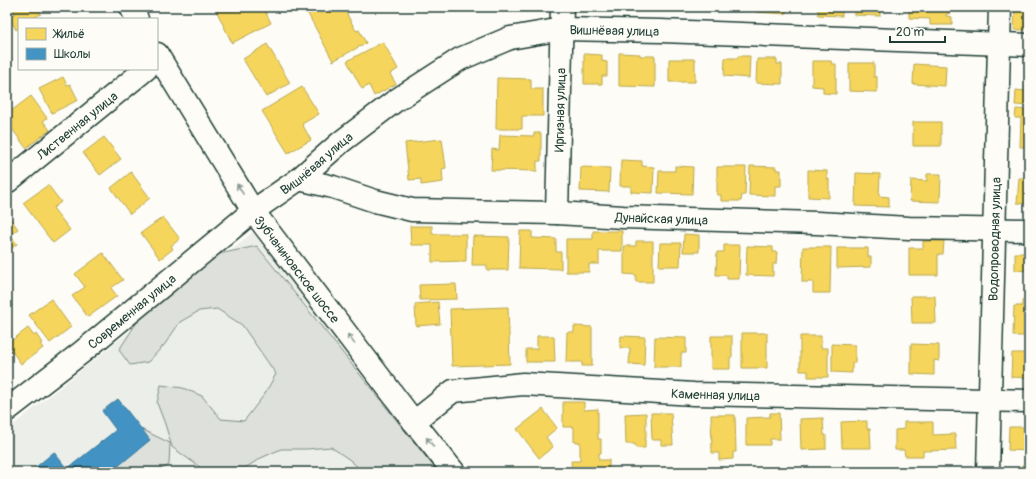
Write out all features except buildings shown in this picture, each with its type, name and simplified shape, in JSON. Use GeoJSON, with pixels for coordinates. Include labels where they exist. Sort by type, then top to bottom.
{"type":"FeatureCollection","features":[{"type":"Feature","properties":{"kind":"street"},"geometry":{"type":"LineString","coordinates":[[131,7],[136,18]]}},
{"type":"Feature","properties":{"kind":"street","name":"Иргизная улица"},"geometry":{"type":"LineString","coordinates":[[557,212],[562,7]]}},
{"type":"Feature","properties":{"kind":"street","name":"Водопроводная улица"},"geometry":{"type":"LineString","coordinates":[[988,472],[1000,7]]}},
{"type":"Feature","properties":{"kind":"street","name":"Вишнёвая улица"},"geometry":{"type":"LineString","coordinates":[[253,210],[299,179],[341,142],[395,101],[460,59],[510,38],[562,29],[661,31],[1029,45]]}},
{"type":"Feature","properties":{"kind":"street","name":"Зубчаниновское шоссе"},"geometry":{"type":"LineString","coordinates":[[158,66],[253,210],[414,422],[454,472]]}},
{"type":"Feature","properties":{"kind":"street","name":"Лиственная улица"},"geometry":{"type":"LineString","coordinates":[[7,182],[144,70]]}},
{"type":"Feature","properties":{"kind":"street","name":"Дунайская улица"},"geometry":{"type":"LineString","coordinates":[[299,179],[412,210],[557,212],[623,217],[1029,230]]}},
{"type":"Feature","properties":{"kind":"street","name":"Современная улица"},"geometry":{"type":"LineString","coordinates":[[7,410],[82,352],[253,210]]}},
{"type":"Feature","properties":{"kind":"street","name":"Каменная улица"},"geometry":{"type":"LineString","coordinates":[[414,422],[453,391],[523,384],[694,394],[1029,400]]}},
{"type":"Feature","properties":{"kind":"shaded area"},"geometry":{"type":"Polygon","coordinates":[[[253,232],[439,472],[7,472],[7,430],[253,232]]]}},
{"type":"Feature","properties":{"kind":"shaded area"},"geometry":{"type":"Polygon","coordinates":[[[257,246],[438,472],[363,472],[350,460],[331,447],[281,449],[261,458],[245,468],[201,468],[172,447],[157,403],[161,385],[183,388],[202,396],[221,419],[244,421],[264,395],[276,374],[242,325],[217,309],[199,311],[180,322],[165,344],[148,362],[130,365],[119,350],[139,319],[214,255],[257,246]]]}},
{"type":"Feature","properties":{"kind":"shaded area"},"geometry":{"type":"Polygon","coordinates":[[[141,429],[170,443],[169,465],[156,472],[98,472],[141,429]]]}}]}
